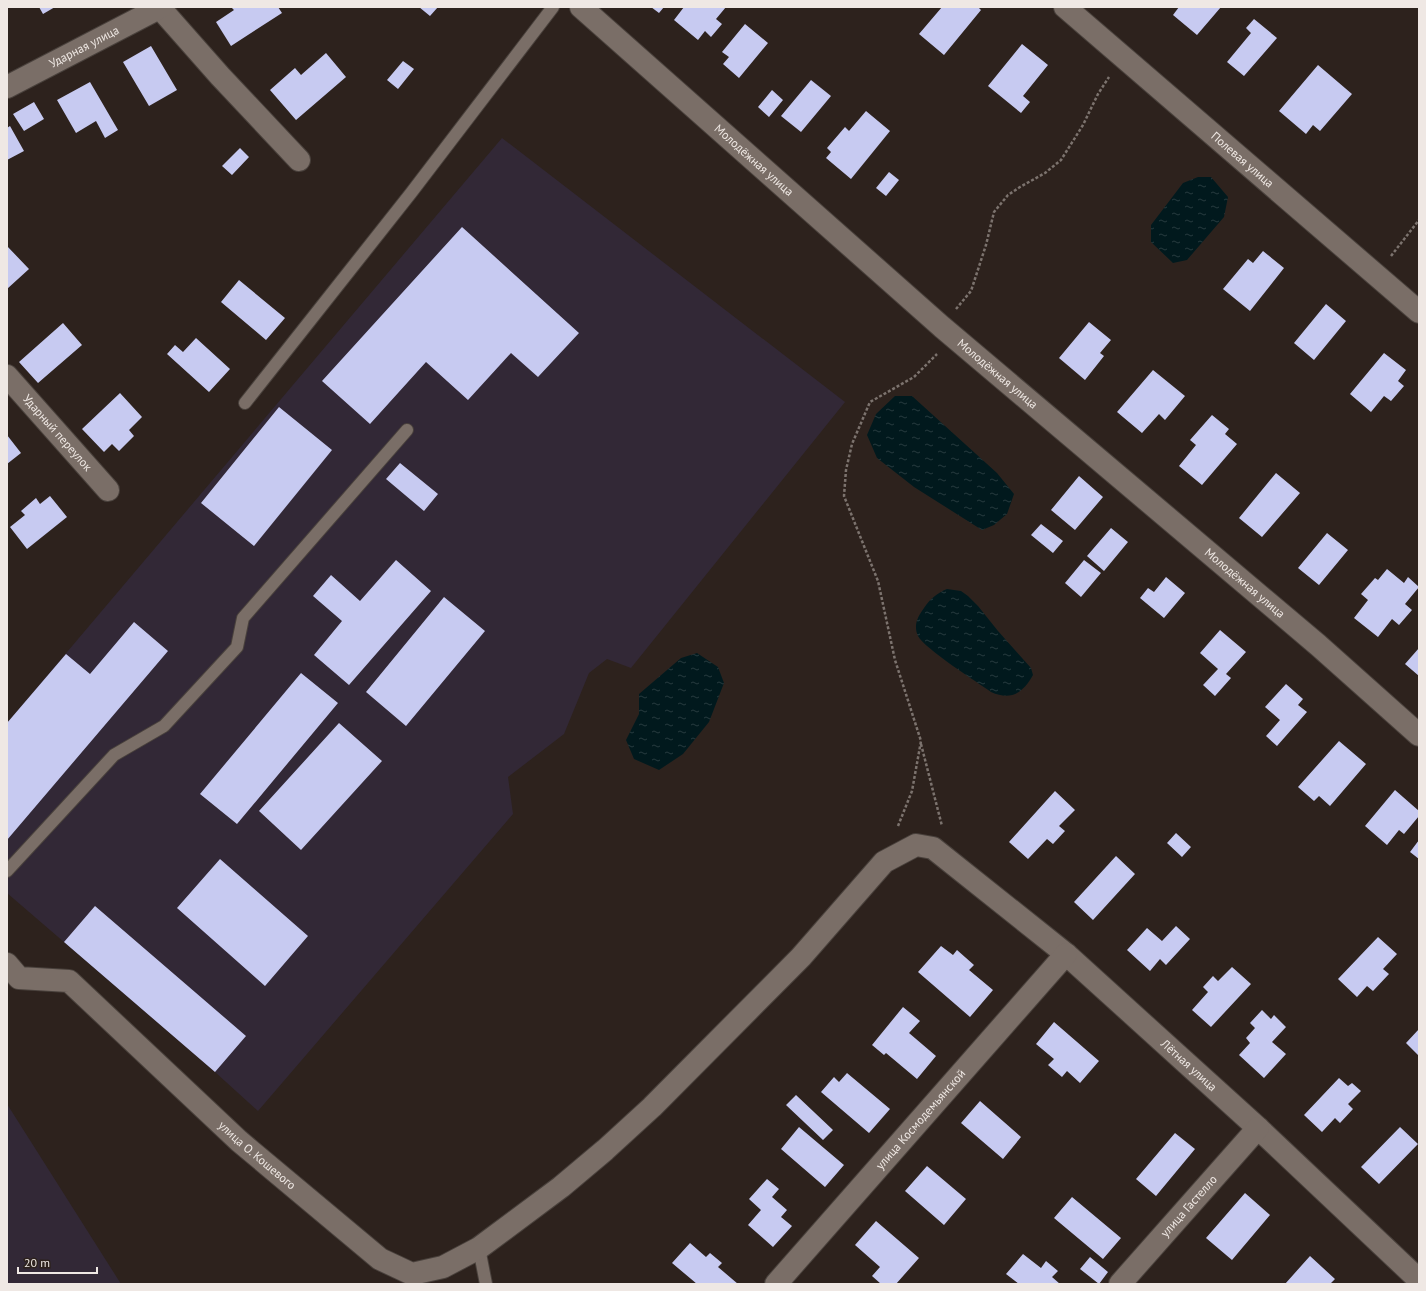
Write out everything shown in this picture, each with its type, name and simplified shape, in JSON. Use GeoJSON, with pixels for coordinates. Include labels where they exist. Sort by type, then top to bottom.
{"type":"FeatureCollection","features":[{"type":"Feature","properties":{"kind":"street","name":"Ударная улица"},"geometry":{"type":"LineString","coordinates":[[7,86],[160,7]]}},
{"type":"Feature","properties":{"kind":"street"},"geometry":{"type":"LineString","coordinates":[[160,7],[220,76],[299,160]]}},
{"type":"Feature","properties":{"kind":"street","name":"Молодёжная улица"},"geometry":{"type":"LineString","coordinates":[[581,7],[942,327],[1318,645],[1419,735]]}},
{"type":"Feature","properties":{"kind":"street","name":"Полевая улица"},"geometry":{"type":"LineString","coordinates":[[1065,7],[1419,312]]}},
{"type":"Feature","properties":{"kind":"street","name":"Ударный переулок"},"geometry":{"type":"LineString","coordinates":[[7,376],[108,490]]}},
{"type":"Feature","properties":{"kind":"street","name":"улица О. Кошевого"},"geometry":{"type":"LineString","coordinates":[[13,971],[69,981],[239,1141],[380,1259],[412,1274],[442,1267],[479,1248],[561,1187],[605,1150],[652,1107],[801,957],[884,862],[916,845],[933,848],[950,861]]}},
{"type":"Feature","properties":{"kind":"street","name":"Лётная улица"},"geometry":{"type":"LineString","coordinates":[[950,861],[1066,954],[1258,1128],[1419,1280]]}},
{"type":"Feature","properties":{"kind":"street","name":"улица Космодемьянской"},"geometry":{"type":"LineString","coordinates":[[776,1284],[1066,954]]}},
{"type":"Feature","properties":{"kind":"street","name":"улица Гастелло"},"geometry":{"type":"LineString","coordinates":[[1120,1284],[1258,1128]]}},
{"type":"Feature","properties":{"kind":"lane"},"geometry":{"type":"LineString","coordinates":[[245,403],[411,193],[553,7]]}},
{"type":"Feature","properties":{"kind":"lane"},"geometry":{"type":"LineString","coordinates":[[7,871],[114,755],[164,726],[238,647],[244,618],[407,430]]}},
{"type":"Feature","properties":{"kind":"lane"},"geometry":{"type":"LineString","coordinates":[[479,1248],[486,1284]]}},
{"type":"Feature","properties":{"kind":"path"},"geometry":{"type":"LineString","coordinates":[[950,861],[921,741],[896,660],[878,581],[844,496],[846,470],[852,444],[870,402],[914,377],[937,354],[942,327],[971,291],[986,245],[994,212],[1008,195],[1020,186],[1045,173],[1061,160],[1083,125],[1098,94],[1122,56]]}},
{"type":"Feature","properties":{"kind":"path"},"geometry":{"type":"LineString","coordinates":[[1376,275],[1419,220]]}},
{"type":"Feature","properties":{"kind":"path"},"geometry":{"type":"LineString","coordinates":[[898,827],[912,792],[921,741]]}},
{"type":"Feature","properties":{"kind":"shaded area"},"geometry":{"type":"Polygon","coordinates":[[[502,138],[845,402],[631,668],[607,659],[589,673],[564,734],[508,777],[513,814],[258,1111],[215,1072],[7,893],[7,723],[502,138]]]}},
{"type":"Feature","properties":{"kind":"shaded area"},"geometry":{"type":"Polygon","coordinates":[[[7,1104],[121,1284],[7,1284],[7,1104]]]}},
{"type":"Feature","properties":{"kind":"water"},"geometry":{"type":"Polygon","coordinates":[[[1198,177],[1211,177],[1228,197],[1224,217],[1187,260],[1173,263],[1151,242],[1151,225],[1183,183],[1198,177]]]}},
{"type":"Feature","properties":{"kind":"water"},"geometry":{"type":"Polygon","coordinates":[[[895,396],[912,396],[997,473],[1014,494],[1007,514],[994,525],[982,530],[914,487],[877,458],[867,435],[876,414],[895,396]]]}},
{"type":"Feature","properties":{"kind":"water"},"geometry":{"type":"Polygon","coordinates":[[[947,589],[961,591],[968,596],[1031,668],[1033,675],[1021,691],[1016,694],[1005,696],[991,692],[940,657],[918,636],[916,624],[920,614],[931,599],[947,589]]]}},
{"type":"Feature","properties":{"kind":"water"},"geometry":{"type":"Polygon","coordinates":[[[697,653],[718,667],[724,683],[709,722],[683,754],[659,770],[634,759],[626,740],[639,714],[639,694],[681,658],[697,653]]]}},
{"type":"Feature","properties":{"kind":"building"},"geometry":{"type":"Polygon","coordinates":[[[39,7],[55,7],[43,14],[39,7]]]}},
{"type":"Feature","properties":{"kind":"building"},"geometry":{"type":"Polygon","coordinates":[[[231,7],[278,7],[282,13],[231,46],[216,22],[234,10],[231,7]]]}},
{"type":"Feature","properties":{"kind":"building"},"geometry":{"type":"Polygon","coordinates":[[[419,7],[438,7],[430,16],[419,7]]]}},
{"type":"Feature","properties":{"kind":"building"},"geometry":{"type":"Polygon","coordinates":[[[651,7],[664,7],[659,13],[651,7]]]}},
{"type":"Feature","properties":{"kind":"building"},"geometry":{"type":"Polygon","coordinates":[[[684,7],[726,7],[716,19],[722,24],[711,37],[705,31],[698,40],[674,20],[684,7]]]}},
{"type":"Feature","properties":{"kind":"building"},"geometry":{"type":"Polygon","coordinates":[[[942,7],[978,7],[981,10],[944,55],[919,34],[942,7]]]}},
{"type":"Feature","properties":{"kind":"building"},"geometry":{"type":"Polygon","coordinates":[[[1179,7],[1221,7],[1197,35],[1173,15],[1179,7]]]}},
{"type":"Feature","properties":{"kind":"building"},"geometry":{"type":"Polygon","coordinates":[[[1254,19],[1277,38],[1244,76],[1227,62],[1251,33],[1246,28],[1254,19]]]}},
{"type":"Feature","properties":{"kind":"building"},"geometry":{"type":"Polygon","coordinates":[[[745,24],[768,43],[739,78],[723,64],[729,57],[722,52],[745,24]]]}},
{"type":"Feature","properties":{"kind":"building"},"geometry":{"type":"Polygon","coordinates":[[[1022,44],[1048,65],[1023,96],[1030,102],[1021,113],[988,86],[1022,44]]]}},
{"type":"Feature","properties":{"kind":"building"},"geometry":{"type":"Polygon","coordinates":[[[151,46],[177,90],[149,106],[123,62],[151,46]]]}},
{"type":"Feature","properties":{"kind":"building"},"geometry":{"type":"Polygon","coordinates":[[[326,53],[346,77],[296,120],[270,90],[295,68],[301,75],[326,53]]]}},
{"type":"Feature","properties":{"kind":"building"},"geometry":{"type":"Polygon","coordinates":[[[403,61],[414,69],[398,89],[387,80],[403,61]]]}},
{"type":"Feature","properties":{"kind":"building"},"geometry":{"type":"Polygon","coordinates":[[[1318,65],[1352,94],[1320,131],[1313,125],[1306,134],[1279,111],[1318,65]]]}},
{"type":"Feature","properties":{"kind":"building"},"geometry":{"type":"Polygon","coordinates":[[[811,80],[831,96],[801,132],[781,116],[811,80]]]}},
{"type":"Feature","properties":{"kind":"building"},"geometry":{"type":"Polygon","coordinates":[[[90,82],[118,130],[105,138],[96,121],[76,133],[57,100],[90,82]]]}},
{"type":"Feature","properties":{"kind":"building"},"geometry":{"type":"Polygon","coordinates":[[[772,90],[783,100],[769,117],[758,107],[772,90]]]}},
{"type":"Feature","properties":{"kind":"building"},"geometry":{"type":"Polygon","coordinates":[[[34,102],[44,119],[24,131],[13,114],[34,102]]]}},
{"type":"Feature","properties":{"kind":"building"},"geometry":{"type":"Polygon","coordinates":[[[866,111],[890,131],[851,179],[826,158],[831,152],[827,148],[845,127],[849,131],[866,111]]]}},
{"type":"Feature","properties":{"kind":"building"},"geometry":{"type":"Polygon","coordinates":[[[10,126],[24,151],[7,160],[7,128],[10,126]]]}},
{"type":"Feature","properties":{"kind":"building"},"geometry":{"type":"Polygon","coordinates":[[[240,148],[249,157],[232,175],[222,166],[240,148]]]}},
{"type":"Feature","properties":{"kind":"building"},"geometry":{"type":"Polygon","coordinates":[[[889,172],[899,180],[886,196],[876,188],[889,172]]]}},
{"type":"Feature","properties":{"kind":"building"},"geometry":{"type":"Polygon","coordinates":[[[462,227],[579,333],[538,377],[511,353],[468,400],[426,362],[370,424],[322,381],[462,227]]]}},
{"type":"Feature","properties":{"kind":"building"},"geometry":{"type":"Polygon","coordinates":[[[7,246],[29,269],[7,289],[7,246]]]}},
{"type":"Feature","properties":{"kind":"building"},"geometry":{"type":"Polygon","coordinates":[[[1263,251],[1284,268],[1250,311],[1223,289],[1248,259],[1253,263],[1263,251]]]}},
{"type":"Feature","properties":{"kind":"building"},"geometry":{"type":"Polygon","coordinates":[[[239,280],[285,318],[266,340],[221,302],[239,280]]]}},
{"type":"Feature","properties":{"kind":"building"},"geometry":{"type":"Polygon","coordinates":[[[1326,304],[1346,321],[1314,360],[1294,343],[1326,304]]]}},
{"type":"Feature","properties":{"kind":"building"},"geometry":{"type":"Polygon","coordinates":[[[1089,322],[1111,340],[1100,353],[1104,356],[1085,380],[1059,358],[1089,322]]]}},
{"type":"Feature","properties":{"kind":"building"},"geometry":{"type":"Polygon","coordinates":[[[63,323],[82,345],[38,383],[19,362],[63,323]]]}},
{"type":"Feature","properties":{"kind":"building"},"geometry":{"type":"Polygon","coordinates":[[[196,338],[230,369],[209,392],[167,354],[175,345],[183,352],[196,338]]]}},
{"type":"Feature","properties":{"kind":"building"},"geometry":{"type":"Polygon","coordinates":[[[1384,353],[1406,370],[1398,381],[1404,386],[1391,401],[1384,396],[1371,412],[1350,394],[1384,353]]]}},
{"type":"Feature","properties":{"kind":"building"},"geometry":{"type":"Polygon","coordinates":[[[1153,370],[1185,396],[1165,420],[1159,414],[1142,433],[1117,412],[1153,370]]]}},
{"type":"Feature","properties":{"kind":"building"},"geometry":{"type":"Polygon","coordinates":[[[120,393],[142,417],[129,430],[134,436],[119,451],[112,444],[104,452],[82,429],[120,393]]]}},
{"type":"Feature","properties":{"kind":"building"},"geometry":{"type":"Polygon","coordinates":[[[279,407],[332,450],[254,546],[201,503],[279,407]]]}},
{"type":"Feature","properties":{"kind":"building"},"geometry":{"type":"Polygon","coordinates":[[[1212,415],[1229,429],[1225,434],[1237,444],[1202,485],[1179,466],[1196,445],[1190,440],[1212,415]]]}},
{"type":"Feature","properties":{"kind":"building"},"geometry":{"type":"Polygon","coordinates":[[[7,435],[21,453],[7,464],[7,435]]]}},
{"type":"Feature","properties":{"kind":"building"},"geometry":{"type":"Polygon","coordinates":[[[400,463],[438,494],[424,511],[386,479],[400,463]]]}},
{"type":"Feature","properties":{"kind":"building"},"geometry":{"type":"Polygon","coordinates":[[[1276,473],[1300,493],[1262,537],[1239,518],[1276,473]]]}},
{"type":"Feature","properties":{"kind":"building"},"geometry":{"type":"Polygon","coordinates":[[[1079,476],[1103,497],[1075,530],[1051,510],[1079,476]]]}},
{"type":"Feature","properties":{"kind":"building"},"geometry":{"type":"Polygon","coordinates":[[[50,496],[67,517],[27,549],[10,527],[25,515],[21,511],[36,498],[40,504],[50,496]]]}},
{"type":"Feature","properties":{"kind":"building"},"geometry":{"type":"Polygon","coordinates":[[[1041,524],[1063,541],[1053,553],[1031,535],[1041,524]]]}},
{"type":"Feature","properties":{"kind":"building"},"geometry":{"type":"Polygon","coordinates":[[[1111,528],[1128,542],[1104,571],[1087,556],[1111,528]]]}},
{"type":"Feature","properties":{"kind":"building"},"geometry":{"type":"Polygon","coordinates":[[[1327,533],[1348,550],[1319,585],[1298,568],[1327,533]]]}},
{"type":"Feature","properties":{"kind":"building"},"geometry":{"type":"Polygon","coordinates":[[[396,560],[431,591],[349,685],[314,655],[342,621],[313,596],[331,575],[360,601],[396,560]]]}},
{"type":"Feature","properties":{"kind":"building"},"geometry":{"type":"Polygon","coordinates":[[[1084,560],[1101,573],[1081,597],[1065,583],[1084,560]]]}},
{"type":"Feature","properties":{"kind":"building"},"geometry":{"type":"Polygon","coordinates":[[[1387,569],[1404,583],[1408,577],[1419,587],[1405,604],[1412,610],[1399,625],[1392,619],[1378,637],[1354,618],[1368,600],[1361,594],[1375,578],[1378,580],[1387,569]]]}},
{"type":"Feature","properties":{"kind":"building"},"geometry":{"type":"Polygon","coordinates":[[[1166,577],[1185,593],[1164,618],[1140,598],[1148,588],[1154,592],[1166,577]]]}},
{"type":"Feature","properties":{"kind":"building"},"geometry":{"type":"Polygon","coordinates":[[[444,597],[485,631],[406,726],[366,692],[444,597]]]}},
{"type":"Feature","properties":{"kind":"building"},"geometry":{"type":"Polygon","coordinates":[[[134,622],[168,651],[7,840],[7,723],[66,654],[90,674],[134,622]]]}},
{"type":"Feature","properties":{"kind":"building"},"geometry":{"type":"Polygon","coordinates":[[[1220,630],[1246,652],[1226,674],[1231,678],[1215,696],[1203,685],[1218,669],[1200,653],[1220,630]]]}},
{"type":"Feature","properties":{"kind":"building"},"geometry":{"type":"Polygon","coordinates":[[[1419,648],[1419,676],[1405,664],[1419,648]]]}},
{"type":"Feature","properties":{"kind":"building"},"geometry":{"type":"Polygon","coordinates":[[[301,673],[338,703],[237,824],[200,794],[301,673]]]}},
{"type":"Feature","properties":{"kind":"building"},"geometry":{"type":"Polygon","coordinates":[[[1286,684],[1303,699],[1298,705],[1307,712],[1277,746],[1266,736],[1280,720],[1265,707],[1286,684]]]}},
{"type":"Feature","properties":{"kind":"building"},"geometry":{"type":"Polygon","coordinates":[[[339,723],[382,761],[301,850],[259,811],[339,723]]]}},
{"type":"Feature","properties":{"kind":"building"},"geometry":{"type":"Polygon","coordinates":[[[1339,741],[1366,764],[1330,806],[1319,796],[1314,801],[1298,787],[1339,741]]]}},
{"type":"Feature","properties":{"kind":"building"},"geometry":{"type":"Polygon","coordinates":[[[1395,790],[1419,811],[1419,816],[1404,834],[1399,830],[1387,845],[1365,826],[1395,790]]]}},
{"type":"Feature","properties":{"kind":"building"},"geometry":{"type":"Polygon","coordinates":[[[1055,791],[1075,810],[1059,826],[1065,831],[1053,844],[1047,839],[1028,859],[1009,842],[1055,791]]]}},
{"type":"Feature","properties":{"kind":"building"},"geometry":{"type":"Polygon","coordinates":[[[1176,833],[1191,847],[1182,857],[1167,843],[1176,833]]]}},
{"type":"Feature","properties":{"kind":"building"},"geometry":{"type":"Polygon","coordinates":[[[1419,840],[1419,859],[1410,852],[1419,840]]]}},
{"type":"Feature","properties":{"kind":"building"},"geometry":{"type":"Polygon","coordinates":[[[1116,856],[1135,874],[1093,920],[1074,902],[1116,856]]]}},
{"type":"Feature","properties":{"kind":"building"},"geometry":{"type":"Polygon","coordinates":[[[220,859],[308,936],[265,986],[177,908],[220,859]]]}},
{"type":"Feature","properties":{"kind":"building"},"geometry":{"type":"Polygon","coordinates":[[[95,906],[246,1036],[215,1072],[64,942],[95,906]]]}},
{"type":"Feature","properties":{"kind":"building"},"geometry":{"type":"Polygon","coordinates":[[[1176,926],[1190,939],[1166,965],[1160,959],[1150,971],[1127,950],[1147,928],[1162,941],[1176,926]]]}},
{"type":"Feature","properties":{"kind":"building"},"geometry":{"type":"Polygon","coordinates":[[[1378,937],[1397,954],[1383,969],[1389,974],[1373,991],[1367,986],[1357,997],[1338,979],[1378,937]]]}},
{"type":"Feature","properties":{"kind":"building"},"geometry":{"type":"Polygon","coordinates":[[[941,946],[953,955],[957,950],[974,965],[969,970],[993,990],[970,1017],[918,972],[941,946]]]}},
{"type":"Feature","properties":{"kind":"building"},"geometry":{"type":"Polygon","coordinates":[[[1232,967],[1251,984],[1211,1027],[1192,1010],[1208,992],[1203,987],[1213,976],[1218,981],[1232,967]]]}},
{"type":"Feature","properties":{"kind":"building"},"geometry":{"type":"Polygon","coordinates":[[[903,1007],[920,1021],[909,1033],[936,1056],[917,1079],[886,1053],[884,1055],[872,1045],[903,1007]]]}},
{"type":"Feature","properties":{"kind":"building"},"geometry":{"type":"Polygon","coordinates":[[[1262,1010],[1271,1019],[1274,1015],[1286,1027],[1272,1042],[1286,1054],[1264,1078],[1239,1055],[1250,1043],[1246,1038],[1255,1028],[1250,1023],[1262,1010]]]}},
{"type":"Feature","properties":{"kind":"building"},"geometry":{"type":"Polygon","coordinates":[[[1054,1022],[1099,1061],[1080,1083],[1067,1071],[1062,1077],[1048,1065],[1054,1059],[1036,1044],[1054,1022]]]}},
{"type":"Feature","properties":{"kind":"building"},"geometry":{"type":"Polygon","coordinates":[[[1419,1029],[1419,1056],[1406,1043],[1419,1029]]]}},
{"type":"Feature","properties":{"kind":"building"},"geometry":{"type":"Polygon","coordinates":[[[847,1073],[890,1109],[869,1133],[821,1092],[834,1077],[839,1082],[847,1073]]]}},
{"type":"Feature","properties":{"kind":"building"},"geometry":{"type":"Polygon","coordinates":[[[1339,1078],[1348,1086],[1352,1083],[1361,1091],[1348,1104],[1353,1109],[1340,1123],[1335,1118],[1322,1132],[1304,1115],[1339,1078]]]}},
{"type":"Feature","properties":{"kind":"building"},"geometry":{"type":"Polygon","coordinates":[[[796,1095],[833,1130],[823,1140],[786,1105],[796,1095]]]}},
{"type":"Feature","properties":{"kind":"building"},"geometry":{"type":"Polygon","coordinates":[[[980,1101],[1021,1137],[1003,1159],[961,1123],[980,1101]]]}},
{"type":"Feature","properties":{"kind":"building"},"geometry":{"type":"Polygon","coordinates":[[[799,1127],[844,1165],[825,1187],[781,1149],[799,1127]]]}},
{"type":"Feature","properties":{"kind":"building"},"geometry":{"type":"Polygon","coordinates":[[[1400,1127],[1418,1144],[1379,1184],[1361,1167],[1400,1127]]]}},
{"type":"Feature","properties":{"kind":"building"},"geometry":{"type":"Polygon","coordinates":[[[1175,1133],[1195,1149],[1156,1196],[1136,1179],[1175,1133]]]}},
{"type":"Feature","properties":{"kind":"building"},"geometry":{"type":"Polygon","coordinates":[[[927,1166],[966,1199],[944,1225],[905,1191],[927,1166]]]}},
{"type":"Feature","properties":{"kind":"building"},"geometry":{"type":"Polygon","coordinates":[[[767,1179],[779,1189],[772,1197],[787,1210],[781,1217],[792,1226],[773,1247],[748,1225],[761,1210],[749,1199],[767,1179]]]}},
{"type":"Feature","properties":{"kind":"building"},"geometry":{"type":"Polygon","coordinates":[[[1245,1193],[1270,1215],[1232,1260],[1206,1238],[1245,1193]]]}},
{"type":"Feature","properties":{"kind":"building"},"geometry":{"type":"Polygon","coordinates":[[[1072,1197],[1121,1238],[1103,1259],[1054,1218],[1072,1197]]]}},
{"type":"Feature","properties":{"kind":"building"},"geometry":{"type":"Polygon","coordinates":[[[876,1221],[919,1258],[896,1284],[881,1284],[872,1276],[880,1267],[855,1245],[876,1221]]]}},
{"type":"Feature","properties":{"kind":"building"},"geometry":{"type":"Polygon","coordinates":[[[690,1243],[706,1257],[710,1253],[722,1263],[718,1267],[738,1284],[697,1284],[672,1263],[690,1243]]]}},
{"type":"Feature","properties":{"kind":"building"},"geometry":{"type":"Polygon","coordinates":[[[1023,1254],[1041,1268],[1046,1261],[1058,1271],[1052,1277],[1060,1284],[1019,1284],[1006,1274],[1023,1254]]]}},
{"type":"Feature","properties":{"kind":"building"},"geometry":{"type":"Polygon","coordinates":[[[1310,1256],[1335,1279],[1330,1284],[1285,1284],[1310,1256]]]}},
{"type":"Feature","properties":{"kind":"building"},"geometry":{"type":"Polygon","coordinates":[[[1090,1257],[1108,1272],[1099,1284],[1080,1269],[1090,1257]]]}}]}
